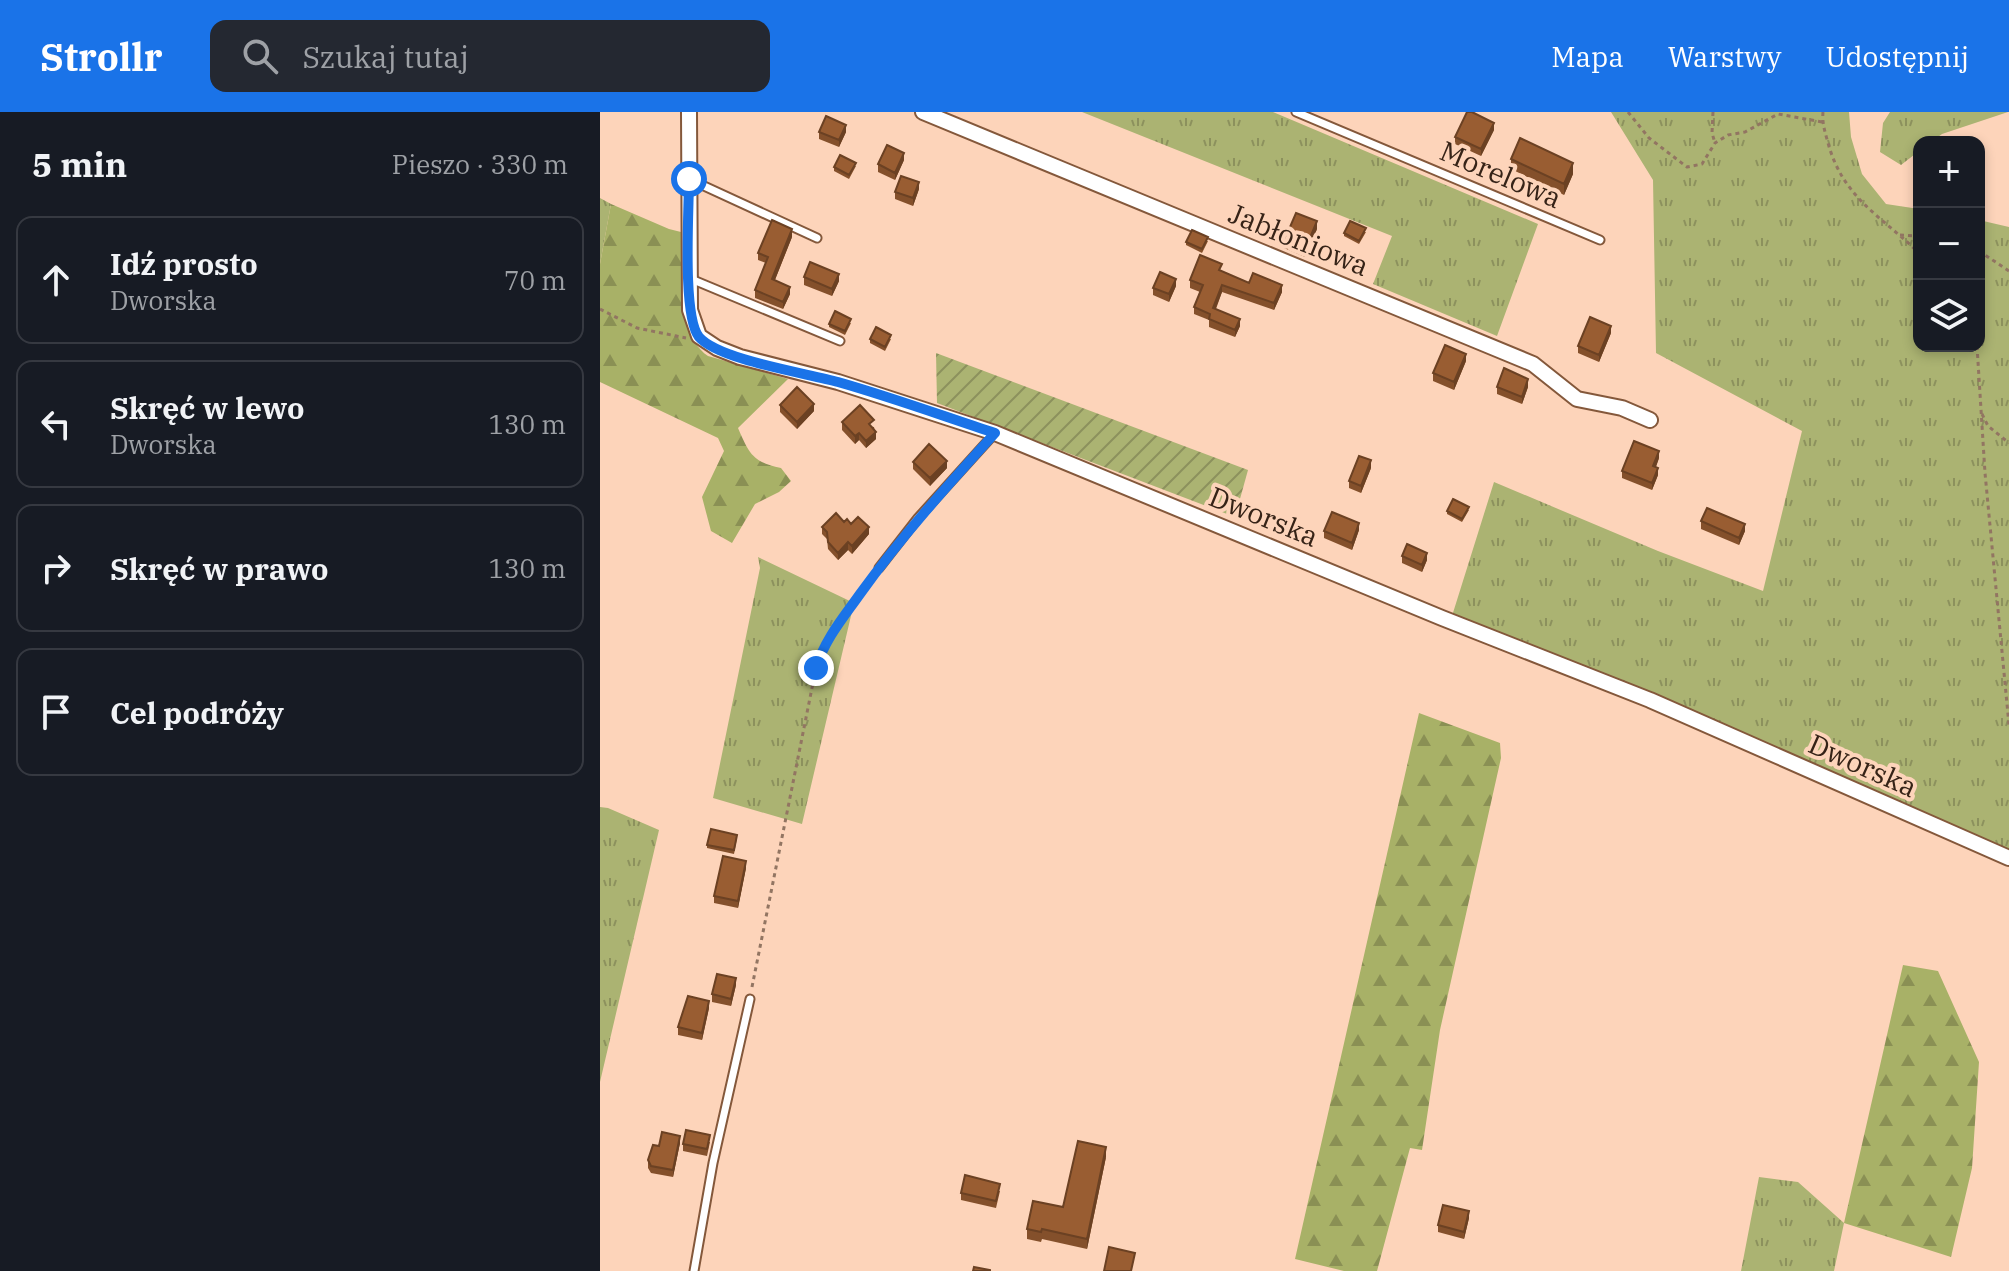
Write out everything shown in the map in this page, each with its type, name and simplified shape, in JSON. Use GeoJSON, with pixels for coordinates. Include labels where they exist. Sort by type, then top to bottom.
{"type":"FeatureCollection","features":[{"type":"Feature","properties":{"kind":"street"},"geometry":{"type":"LineString","coordinates":[[689,112],[690,310],[699,336]]}},
{"type":"Feature","properties":{"kind":"street","name":"Jabłoniowa"},"geometry":{"type":"LineString","coordinates":[[923,112],[1533,364],[1577,399],[1622,408],[1650,420]]}},
{"type":"Feature","properties":{"kind":"street","name":"Dworska"},"geometry":{"type":"LineString","coordinates":[[699,336],[717,348],[740,357],[838,382],[995,433],[1442,618],[1650,700],[2009,858]]}},
{"type":"Feature","properties":{"kind":"lane","name":"Morelowa"},"geometry":{"type":"LineString","coordinates":[[1296,112],[1600,240]]}},
{"type":"Feature","properties":{"kind":"lane"},"geometry":{"type":"LineString","coordinates":[[689,179],[817,238]]}},
{"type":"Feature","properties":{"kind":"lane"},"geometry":{"type":"LineString","coordinates":[[689,278],[840,341]]}},
{"type":"Feature","properties":{"kind":"lane"},"geometry":{"type":"LineString","coordinates":[[879,568],[918,518],[995,433]]}},
{"type":"Feature","properties":{"kind":"lane"},"geometry":{"type":"LineString","coordinates":[[694,1271],[713,1163],[750,999]]}},
{"type":"Feature","properties":{"kind":"path"},"geometry":{"type":"LineString","coordinates":[[1628,112],[1649,138],[1687,167],[1702,164],[1715,143],[1728,135],[1745,132],[1778,114],[1822,122]]}},
{"type":"Feature","properties":{"kind":"path"},"geometry":{"type":"LineString","coordinates":[[1713,112],[1715,143]]}},
{"type":"Feature","properties":{"kind":"path"},"geometry":{"type":"LineString","coordinates":[[1823,112],[1822,122],[1830,150],[1844,183],[1862,204],[1913,247]]}},
{"type":"Feature","properties":{"kind":"path"},"geometry":{"type":"LineString","coordinates":[[1900,235],[1913,236]]}},
{"type":"Feature","properties":{"kind":"path"},"geometry":{"type":"LineString","coordinates":[[1985,255],[2009,271]]}},
{"type":"Feature","properties":{"kind":"path"},"geometry":{"type":"LineString","coordinates":[[600,309],[654,333],[683,339],[699,336]]}},
{"type":"Feature","properties":{"kind":"path"},"geometry":{"type":"LineString","coordinates":[[1977,352],[2009,725]]}},
{"type":"Feature","properties":{"kind":"path"},"geometry":{"type":"LineString","coordinates":[[1981,413],[1988,426],[2009,443]]}},
{"type":"Feature","properties":{"kind":"path"},"geometry":{"type":"LineString","coordinates":[[750,999],[816,668],[823,645],[879,568]]}},
{"type":"Feature","properties":{"kind":"green space"},"geometry":{"type":"Polygon","coordinates":[[[1082,112],[1273,112],[1538,224],[1497,336],[1373,284],[1392,236],[1082,112]]]}},
{"type":"Feature","properties":{"kind":"green space"},"geometry":{"type":"Polygon","coordinates":[[[1611,112],[1849,112],[1851,137],[1862,174],[1886,204],[1913,208],[1913,352],[1985,352],[1985,221],[2009,227],[2009,852],[1452,616],[1494,482],[1763,591],[1802,431],[1656,353],[1653,180],[1611,112]]]}},
{"type":"Feature","properties":{"kind":"green space"},"geometry":{"type":"Polygon","coordinates":[[[1890,112],[2008,112],[1939,136],[1913,136],[1913,156],[1901,165],[1880,152],[1883,123],[1890,112]]]}},
{"type":"Feature","properties":{"kind":"green space"},"geometry":{"type":"Polygon","coordinates":[[[600,198],[611,204],[600,264],[600,198]]]}},
{"type":"Feature","properties":{"kind":"green space"},"geometry":{"type":"Polygon","coordinates":[[[611,204],[685,233],[682,299],[690,332],[697,346],[708,356],[788,379],[738,428],[753,455],[764,463],[781,468],[791,481],[779,492],[755,504],[732,543],[711,531],[702,497],[724,451],[718,438],[600,382],[600,264],[611,204]]]}},
{"type":"Feature","properties":{"kind":"green space"},"geometry":{"type":"Polygon","coordinates":[[[936,353],[1248,470],[1235,517],[937,403],[936,353]]]}},
{"type":"Feature","properties":{"kind":"green space"},"geometry":{"type":"Polygon","coordinates":[[[758,557],[854,603],[802,824],[713,798],[760,568],[758,557]]]}},
{"type":"Feature","properties":{"kind":"green space"},"geometry":{"type":"Polygon","coordinates":[[[1419,713],[1500,743],[1501,758],[1440,1030],[1422,1150],[1410,1148],[1377,1271],[1344,1271],[1295,1259],[1419,713]]]}},
{"type":"Feature","properties":{"kind":"green space"},"geometry":{"type":"Polygon","coordinates":[[[600,807],[659,830],[600,1082],[600,807]]]}},
{"type":"Feature","properties":{"kind":"green space"},"geometry":{"type":"Polygon","coordinates":[[[1903,965],[1938,971],[1979,1062],[1972,1168],[1951,1257],[1844,1223],[1903,965]]]}},
{"type":"Feature","properties":{"kind":"green space"},"geometry":{"type":"Polygon","coordinates":[[[1759,1177],[1798,1182],[1844,1223],[1834,1271],[1741,1271],[1759,1177]]]}},
{"type":"Feature","properties":{"kind":"building"},"geometry":{"type":"Polygon","coordinates":[[[1467,112],[1494,123],[1481,149],[1455,137],[1467,112]]]}},
{"type":"Feature","properties":{"kind":"building"},"geometry":{"type":"Polygon","coordinates":[[[826,116],[846,125],[839,140],[819,132],[826,116]]]}},
{"type":"Feature","properties":{"kind":"building"},"geometry":{"type":"Polygon","coordinates":[[[1520,138],[1573,163],[1564,184],[1511,159],[1520,138]]]}},
{"type":"Feature","properties":{"kind":"building"},"geometry":{"type":"Polygon","coordinates":[[[887,145],[904,153],[895,173],[878,164],[887,145]]]}},
{"type":"Feature","properties":{"kind":"building"},"geometry":{"type":"Polygon","coordinates":[[[840,155],[856,163],[849,175],[834,167],[840,155]]]}},
{"type":"Feature","properties":{"kind":"building"},"geometry":{"type":"Polygon","coordinates":[[[901,176],[919,182],[913,198],[895,192],[901,176]]]}},
{"type":"Feature","properties":{"kind":"building"},"geometry":{"type":"Polygon","coordinates":[[[1296,213],[1317,221],[1305,250],[1284,241],[1296,213]]]}},
{"type":"Feature","properties":{"kind":"building"},"geometry":{"type":"Polygon","coordinates":[[[772,220],[792,229],[772,279],[790,287],[783,302],[755,290],[768,257],[758,253],[772,220]]]}},
{"type":"Feature","properties":{"kind":"building"},"geometry":{"type":"Polygon","coordinates":[[[1350,221],[1366,228],[1359,241],[1344,233],[1350,221]]]}},
{"type":"Feature","properties":{"kind":"building"},"geometry":{"type":"Polygon","coordinates":[[[1192,230],[1208,237],[1202,249],[1186,242],[1192,230]]]}},
{"type":"Feature","properties":{"kind":"building"},"geometry":{"type":"Polygon","coordinates":[[[1200,255],[1222,264],[1219,270],[1249,283],[1253,273],[1282,285],[1274,303],[1222,285],[1213,308],[1240,319],[1235,330],[1209,319],[1210,314],[1194,307],[1203,285],[1190,280],[1200,255]]]}},
{"type":"Feature","properties":{"kind":"building"},"geometry":{"type":"Polygon","coordinates":[[[810,262],[839,274],[832,289],[804,277],[810,262]]]}},
{"type":"Feature","properties":{"kind":"building"},"geometry":{"type":"Polygon","coordinates":[[[1160,272],[1176,279],[1169,294],[1153,288],[1160,272]]]}},
{"type":"Feature","properties":{"kind":"building"},"geometry":{"type":"Polygon","coordinates":[[[835,311],[851,319],[845,331],[829,324],[835,311]]]}},
{"type":"Feature","properties":{"kind":"building"},"geometry":{"type":"Polygon","coordinates":[[[1590,317],[1611,326],[1599,355],[1578,346],[1590,317]]]}},
{"type":"Feature","properties":{"kind":"building"},"geometry":{"type":"Polygon","coordinates":[[[876,327],[891,335],[885,347],[870,339],[876,327]]]}},
{"type":"Feature","properties":{"kind":"building"},"geometry":{"type":"Polygon","coordinates":[[[1445,345],[1466,354],[1454,382],[1433,373],[1445,345]]]}},
{"type":"Feature","properties":{"kind":"building"},"geometry":{"type":"Polygon","coordinates":[[[1504,368],[1528,379],[1522,397],[1497,387],[1504,368]]]}},
{"type":"Feature","properties":{"kind":"building"},"geometry":{"type":"Polygon","coordinates":[[[797,387],[814,404],[797,422],[780,405],[797,387]]]}},
{"type":"Feature","properties":{"kind":"building"},"geometry":{"type":"Polygon","coordinates":[[[860,405],[874,420],[869,424],[876,432],[866,441],[859,433],[855,436],[842,422],[860,405]]]}},
{"type":"Feature","properties":{"kind":"building"},"geometry":{"type":"Polygon","coordinates":[[[1634,441],[1659,451],[1653,466],[1658,468],[1652,483],[1622,471],[1634,441]]]}},
{"type":"Feature","properties":{"kind":"building"},"geometry":{"type":"Polygon","coordinates":[[[929,444],[947,461],[930,478],[913,462],[929,444]]]}},
{"type":"Feature","properties":{"kind":"building"},"geometry":{"type":"Polygon","coordinates":[[[1359,456],[1371,460],[1361,486],[1349,481],[1359,456]]]}},
{"type":"Feature","properties":{"kind":"building"},"geometry":{"type":"Polygon","coordinates":[[[1453,499],[1469,507],[1462,519],[1447,511],[1453,499]]]}},
{"type":"Feature","properties":{"kind":"building"},"geometry":{"type":"Polygon","coordinates":[[[1707,508],[1745,524],[1739,538],[1701,521],[1707,508]]]}},
{"type":"Feature","properties":{"kind":"building"},"geometry":{"type":"Polygon","coordinates":[[[1332,512],[1359,523],[1352,543],[1324,531],[1332,512]]]}},
{"type":"Feature","properties":{"kind":"building"},"geometry":{"type":"Polygon","coordinates":[[[836,513],[844,522],[847,519],[851,524],[858,517],[869,527],[852,546],[848,542],[838,553],[828,542],[827,532],[822,527],[836,513]]]}},
{"type":"Feature","properties":{"kind":"building"},"geometry":{"type":"Polygon","coordinates":[[[1407,544],[1427,553],[1422,565],[1402,556],[1407,544]]]}},
{"type":"Feature","properties":{"kind":"building"},"geometry":{"type":"Polygon","coordinates":[[[711,829],[737,835],[734,850],[707,845],[711,829]]]}},
{"type":"Feature","properties":{"kind":"building"},"geometry":{"type":"Polygon","coordinates":[[[723,856],[746,861],[738,901],[714,896],[723,856]]]}},
{"type":"Feature","properties":{"kind":"building"},"geometry":{"type":"Polygon","coordinates":[[[717,974],[736,978],[731,999],[712,994],[717,974]]]}},
{"type":"Feature","properties":{"kind":"building"},"geometry":{"type":"Polygon","coordinates":[[[688,996],[709,1001],[702,1033],[678,1027],[688,996]]]}},
{"type":"Feature","properties":{"kind":"building"},"geometry":{"type":"Polygon","coordinates":[[[686,1130],[710,1135],[707,1149],[683,1144],[686,1130]]]}},
{"type":"Feature","properties":{"kind":"building"},"geometry":{"type":"Polygon","coordinates":[[[662,1132],[680,1136],[673,1170],[651,1166],[648,1160],[653,1145],[659,1146],[662,1132]]]}},
{"type":"Feature","properties":{"kind":"building"},"geometry":{"type":"Polygon","coordinates":[[[1078,1141],[1106,1147],[1087,1239],[1042,1229],[1041,1232],[1027,1229],[1033,1201],[1063,1207],[1078,1141]]]}},
{"type":"Feature","properties":{"kind":"building"},"geometry":{"type":"Polygon","coordinates":[[[965,1175],[1000,1184],[996,1201],[961,1193],[965,1175]]]}},
{"type":"Feature","properties":{"kind":"building"},"geometry":{"type":"Polygon","coordinates":[[[1443,1205],[1469,1211],[1464,1232],[1438,1225],[1443,1205]]]}},
{"type":"Feature","properties":{"kind":"building"},"geometry":{"type":"Polygon","coordinates":[[[1109,1247],[1135,1253],[1131,1271],[1104,1271],[1109,1247]]]}},
{"type":"Feature","properties":{"kind":"building"},"geometry":{"type":"Polygon","coordinates":[[[974,1267],[990,1270],[990,1271],[973,1271],[974,1267]]]}},
{"type":"Feature","properties":{"kind":"route"},"geometry":{"type":"LineString","coordinates":[[689,179],[690,310],[699,336],[717,348],[740,357],[838,382],[995,433],[918,518],[879,568],[823,645],[816,668]]}}]}
